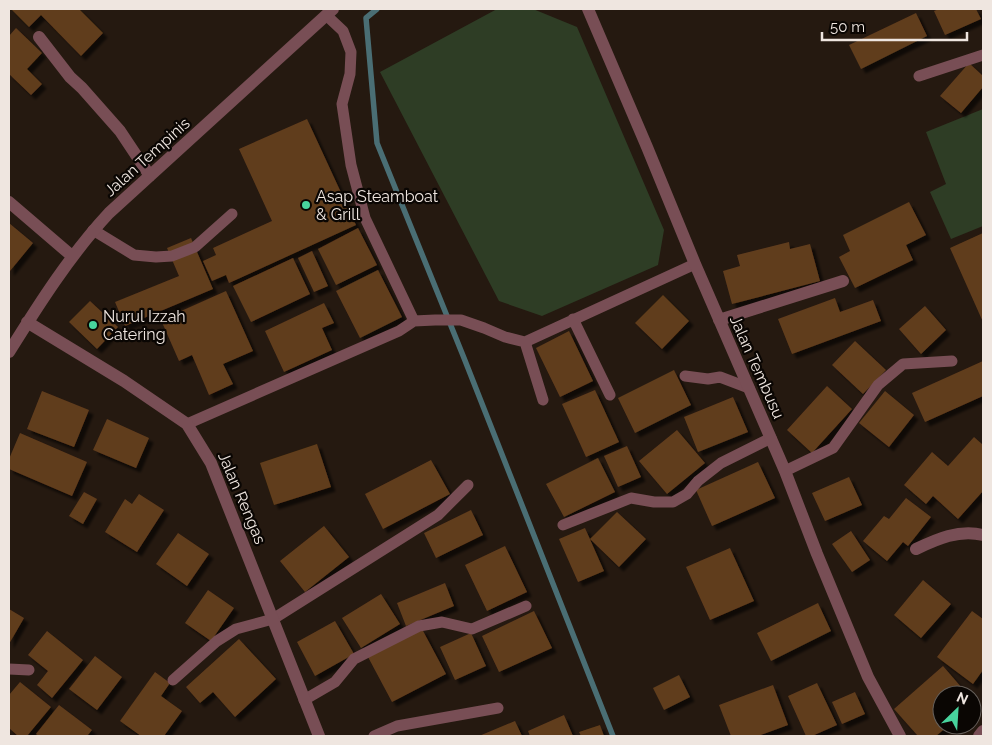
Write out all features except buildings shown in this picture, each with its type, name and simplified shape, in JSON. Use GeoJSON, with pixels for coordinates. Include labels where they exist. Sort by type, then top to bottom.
{"type":"FeatureCollection","features":[{"type":"Feature","properties":{"kind":"street","name":"Jalan Tembusu"},"geometry":{"type":"LineString","coordinates":[[588,9],[647,147],[694,264],[785,471],[868,677],[900,736]]}},
{"type":"Feature","properties":{"kind":"street","name":"Jalan Tempinis"},"geometry":{"type":"LineString","coordinates":[[9,352],[72,256],[109,213],[330,12]]}},
{"type":"Feature","properties":{"kind":"street"},"geometry":{"type":"LineString","coordinates":[[39,36],[70,77],[120,131],[150,176]]}},
{"type":"Feature","properties":{"kind":"street"},"geometry":{"type":"LineString","coordinates":[[9,202],[72,256]]}},
{"type":"Feature","properties":{"kind":"street"},"geometry":{"type":"LineString","coordinates":[[719,320],[843,281]]}},
{"type":"Feature","properties":{"kind":"street","name":"Jalan Rengas"},"geometry":{"type":"LineString","coordinates":[[27,322],[124,380],[187,424],[212,463],[319,736]]}},
{"type":"Feature","properties":{"kind":"street"},"geometry":{"type":"LineString","coordinates":[[916,549],[942,537],[954,534],[983,535]]}},
{"type":"Feature","properties":{"kind":"street"},"geometry":{"type":"LineString","coordinates":[[979,736],[983,731]]}},
{"type":"Feature","properties":{"kind":"lane"},"geometry":{"type":"LineString","coordinates":[[330,12],[343,31],[351,52],[350,74],[342,104],[351,165],[364,218],[414,321]]}},
{"type":"Feature","properties":{"kind":"lane"},"geometry":{"type":"LineString","coordinates":[[919,76],[983,55]]}},
{"type":"Feature","properties":{"kind":"lane"},"geometry":{"type":"LineString","coordinates":[[94,230],[134,255],[172,256],[195,247],[232,214]]}},
{"type":"Feature","properties":{"kind":"lane"},"geometry":{"type":"LineString","coordinates":[[187,424],[399,331],[414,321],[461,320],[505,337],[524,342],[694,264]]}},
{"type":"Feature","properties":{"kind":"lane"},"geometry":{"type":"LineString","coordinates":[[573,319],[610,395]]}},
{"type":"Feature","properties":{"kind":"lane"},"geometry":{"type":"LineString","coordinates":[[524,342],[543,400]]}},
{"type":"Feature","properties":{"kind":"lane"},"geometry":{"type":"LineString","coordinates":[[785,471],[833,448],[878,385],[903,364],[952,361]]}},
{"type":"Feature","properties":{"kind":"lane"},"geometry":{"type":"LineString","coordinates":[[685,376],[708,379],[720,377],[749,388]]}},
{"type":"Feature","properties":{"kind":"lane"},"geometry":{"type":"LineString","coordinates":[[563,525],[631,498],[654,502],[673,502],[687,494],[698,481],[721,464],[771,438]]}},
{"type":"Feature","properties":{"kind":"lane"},"geometry":{"type":"LineString","coordinates":[[173,680],[217,641],[236,629],[273,619],[438,515],[468,485]]}},
{"type":"Feature","properties":{"kind":"lane"},"geometry":{"type":"LineString","coordinates":[[304,700],[335,682],[354,659],[419,626],[442,622],[472,629],[526,606]]}},
{"type":"Feature","properties":{"kind":"lane"},"geometry":{"type":"LineString","coordinates":[[9,669],[29,670]]}},
{"type":"Feature","properties":{"kind":"lane"},"geometry":{"type":"LineString","coordinates":[[374,736],[397,726],[498,708]]}},
{"type":"Feature","properties":{"kind":"green space"},"geometry":{"type":"Polygon","coordinates":[[[497,9],[533,9],[577,27],[664,230],[658,265],[542,316],[499,301],[380,72],[497,9]]]}},
{"type":"Feature","properties":{"kind":"green space"},"geometry":{"type":"Polygon","coordinates":[[[983,109],[983,226],[951,239],[930,192],[946,184],[926,132],[983,109]]]}},
{"type":"Feature","properties":{"kind":"waterway"},"geometry":{"type":"LineString","coordinates":[[377,9],[366,18],[377,143],[613,736]]}},
{"type":"Feature","properties":{"kind":"place","name":"Asap Steamboat & Grill"},"geometry":{"type":"Point","coordinates":[306,205]}},
{"type":"Feature","properties":{"kind":"place","name":"Nurul Izzah Catering"},"geometry":{"type":"Point","coordinates":[93,325]}}]}
